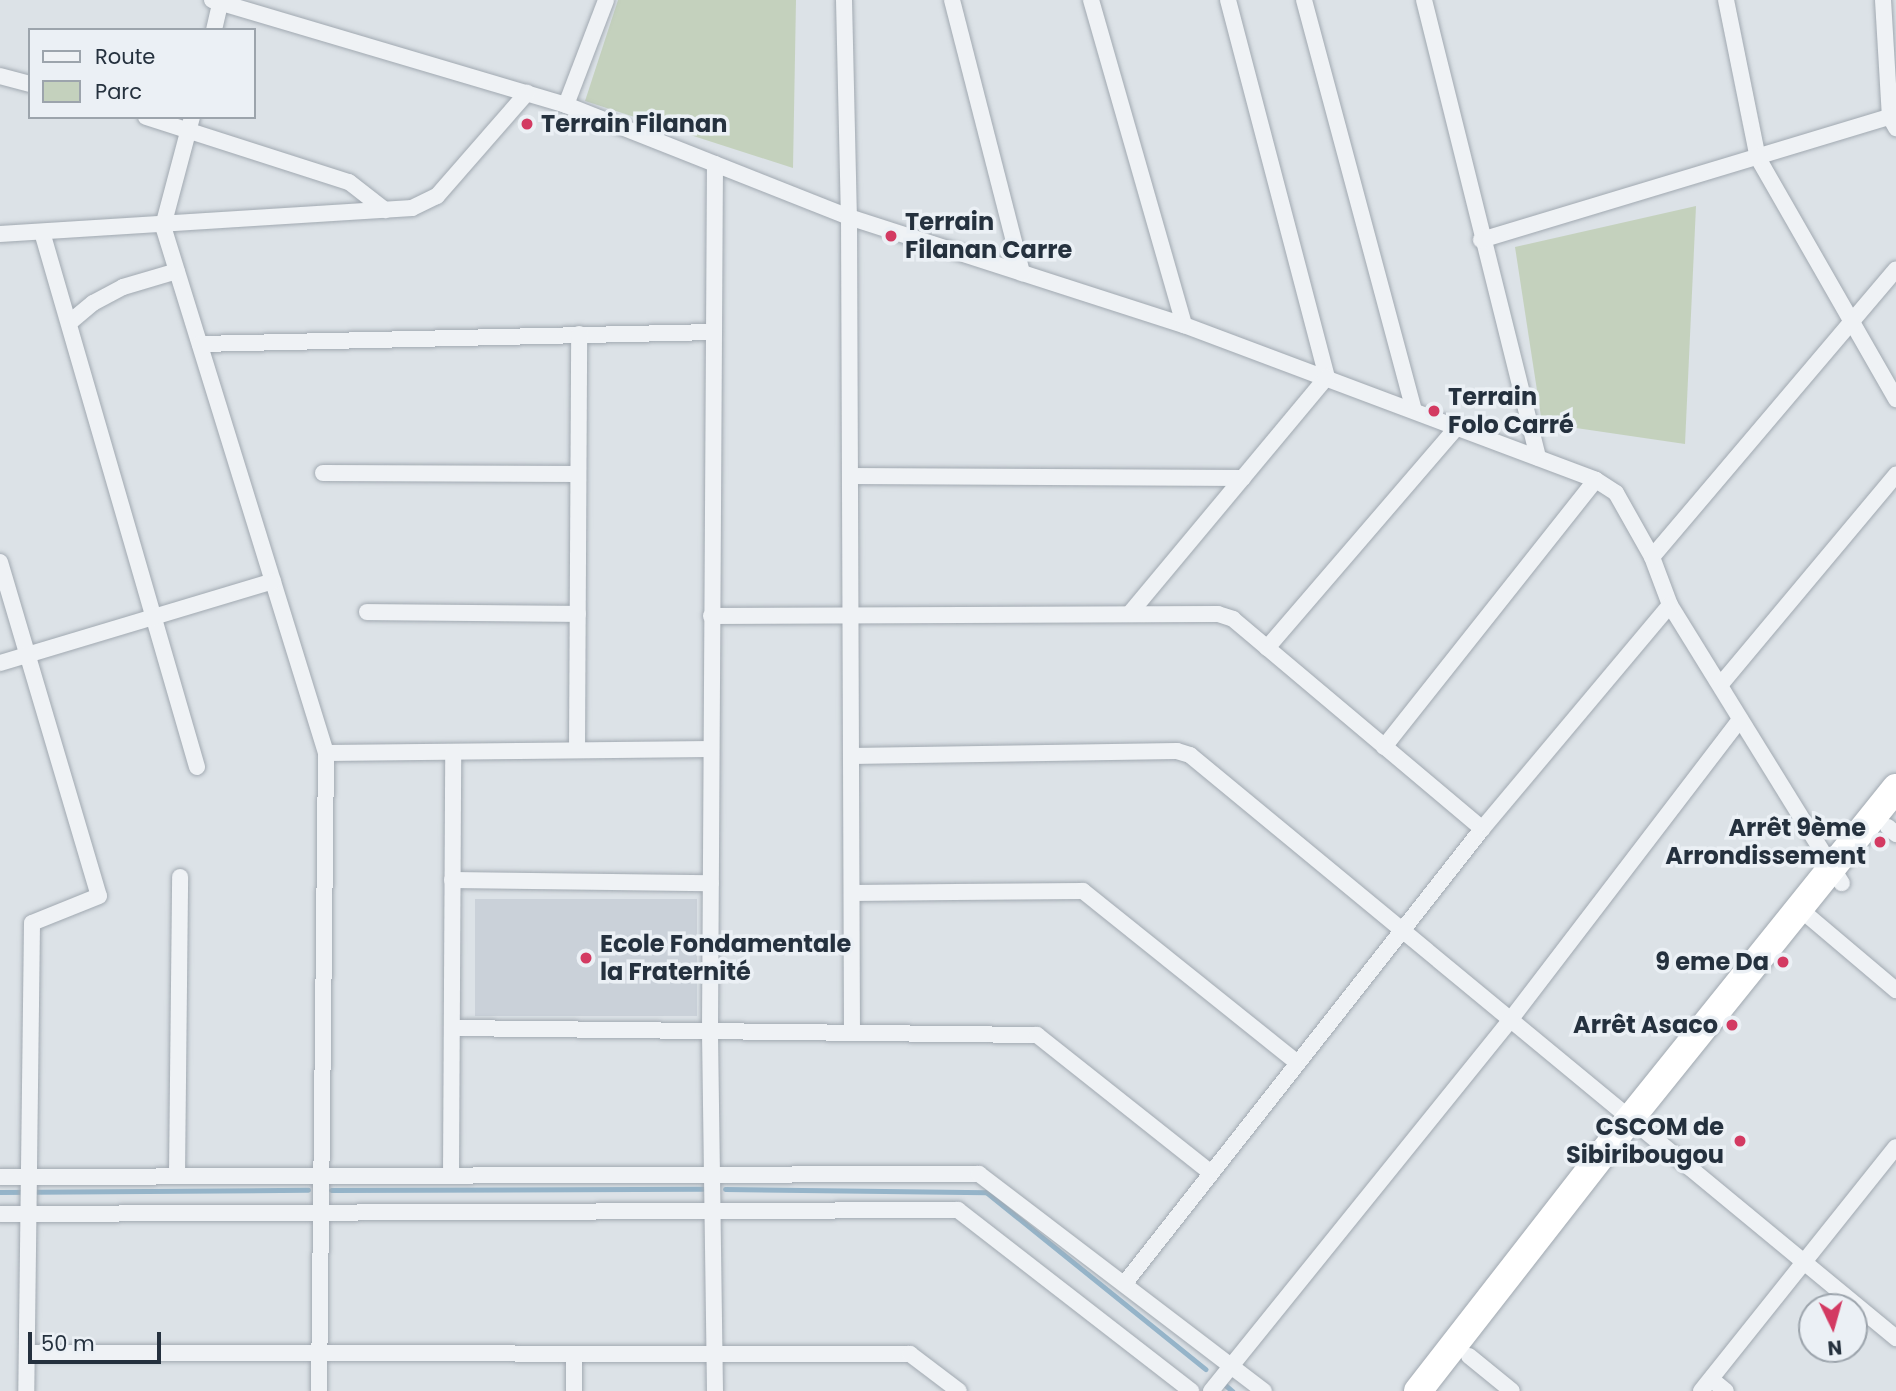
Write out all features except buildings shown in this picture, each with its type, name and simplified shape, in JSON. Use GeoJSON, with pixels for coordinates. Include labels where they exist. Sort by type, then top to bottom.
{"type":"FeatureCollection","features":[{"type":"Feature","properties":{"kind":"highway"},"geometry":{"type":"LineString","coordinates":[[1418,1391],[1636,1126],[1837,875],[1896,788]]}},
{"type":"Feature","properties":{"kind":"highway"},"geometry":{"type":"LineString","coordinates":[[1837,875],[1893,826]]}},
{"type":"Feature","properties":{"kind":"highway"},"geometry":{"type":"LineString","coordinates":[[1442,1391],[1636,1126]]}},
{"type":"Feature","properties":{"kind":"street"},"geometry":{"type":"LineString","coordinates":[[566,105],[606,0]]}},
{"type":"Feature","properties":{"kind":"street"},"geometry":{"type":"LineString","coordinates":[[844,0],[849,217],[852,1032]]}},
{"type":"Feature","properties":{"kind":"street"},"geometry":{"type":"LineString","coordinates":[[952,0],[1022,273]]}},
{"type":"Feature","properties":{"kind":"street"},"geometry":{"type":"LineString","coordinates":[[1091,0],[1184,325]]}},
{"type":"Feature","properties":{"kind":"street"},"geometry":{"type":"LineString","coordinates":[[1228,0],[1327,377]]}},
{"type":"Feature","properties":{"kind":"street"},"geometry":{"type":"LineString","coordinates":[[1304,0],[1414,411]]}},
{"type":"Feature","properties":{"kind":"street"},"geometry":{"type":"LineString","coordinates":[[1424,0],[1481,240],[1538,458]]}},
{"type":"Feature","properties":{"kind":"street"},"geometry":{"type":"LineString","coordinates":[[1726,0],[1758,158],[1896,399]]}},
{"type":"Feature","properties":{"kind":"street"},"geometry":{"type":"LineString","coordinates":[[1481,240],[1894,120],[1883,0]]}},
{"type":"Feature","properties":{"kind":"street"},"geometry":{"type":"LineString","coordinates":[[214,28],[218,1],[566,105],[849,217],[1184,325],[1596,480],[1616,493],[1652,557],[1670,605],[1837,875]]}},
{"type":"Feature","properties":{"kind":"street"},"geometry":{"type":"LineString","coordinates":[[0,76],[28,83]]}},
{"type":"Feature","properties":{"kind":"street"},"geometry":{"type":"LineString","coordinates":[[0,234],[163,226],[412,208],[437,196],[527,93]]}},
{"type":"Feature","properties":{"kind":"street"},"geometry":{"type":"LineString","coordinates":[[161,119],[190,123],[349,182],[385,210]]}},
{"type":"Feature","properties":{"kind":"street"},"geometry":{"type":"LineString","coordinates":[[190,123],[163,226],[326,753],[318,1176],[319,1391]]}},
{"type":"Feature","properties":{"kind":"street"},"geometry":{"type":"LineString","coordinates":[[715,164],[710,1031],[715,1175],[715,1391]]}},
{"type":"Feature","properties":{"kind":"street"},"geometry":{"type":"LineString","coordinates":[[43,232],[156,616],[197,767]]}},
{"type":"Feature","properties":{"kind":"street"},"geometry":{"type":"LineString","coordinates":[[1652,557],[1896,270]]}},
{"type":"Feature","properties":{"kind":"street"},"geometry":{"type":"LineString","coordinates":[[69,323],[123,287],[177,271]]}},
{"type":"Feature","properties":{"kind":"street"},"geometry":{"type":"LineString","coordinates":[[200,344],[712,332]]}},
{"type":"Feature","properties":{"kind":"street"},"geometry":{"type":"LineString","coordinates":[[577,751],[579,334]]}},
{"type":"Feature","properties":{"kind":"street"},"geometry":{"type":"LineString","coordinates":[[1131,612],[1327,377]]}},
{"type":"Feature","properties":{"kind":"street"},"geometry":{"type":"LineString","coordinates":[[1266,648],[1457,427]]}},
{"type":"Feature","properties":{"kind":"street"},"geometry":{"type":"LineString","coordinates":[[323,473],[578,474]]}},
{"type":"Feature","properties":{"kind":"street"},"geometry":{"type":"LineString","coordinates":[[1721,684],[1896,475]]}},
{"type":"Feature","properties":{"kind":"street"},"geometry":{"type":"LineString","coordinates":[[850,476],[1243,478]]}},
{"type":"Feature","properties":{"kind":"street"},"geometry":{"type":"LineString","coordinates":[[1384,747],[1596,480]]}},
{"type":"Feature","properties":{"kind":"street"},"geometry":{"type":"LineString","coordinates":[[0,562],[99,896],[32,923],[26,1391]]}},
{"type":"Feature","properties":{"kind":"street"},"geometry":{"type":"LineString","coordinates":[[0,663],[273,581]]}},
{"type":"Feature","properties":{"kind":"street"},"geometry":{"type":"LineString","coordinates":[[1125,1283],[1482,829],[1670,605]]}},
{"type":"Feature","properties":{"kind":"street"},"geometry":{"type":"LineString","coordinates":[[367,612],[578,614]]}},
{"type":"Feature","properties":{"kind":"street"},"geometry":{"type":"LineString","coordinates":[[711,616],[1131,612],[1217,614],[1233,619],[1482,829]]}},
{"type":"Feature","properties":{"kind":"street"},"geometry":{"type":"LineString","coordinates":[[1211,1391],[1511,1019],[1741,720]]}},
{"type":"Feature","properties":{"kind":"street"},"geometry":{"type":"LineString","coordinates":[[326,753],[711,749]]}},
{"type":"Feature","properties":{"kind":"street"},"geometry":{"type":"LineString","coordinates":[[851,756],[1177,751],[1190,755],[1404,928],[1803,1265],[1896,1338]]}},
{"type":"Feature","properties":{"kind":"street"},"geometry":{"type":"LineString","coordinates":[[451,1176],[453,752]]}},
{"type":"Feature","properties":{"kind":"street"},"geometry":{"type":"LineString","coordinates":[[177,1176],[180,877]]}},
{"type":"Feature","properties":{"kind":"street"},"geometry":{"type":"LineString","coordinates":[[452,880],[711,883]]}},
{"type":"Feature","properties":{"kind":"street"},"geometry":{"type":"LineString","coordinates":[[852,893],[1083,891],[1298,1063]]}},
{"type":"Feature","properties":{"kind":"street"},"geometry":{"type":"LineString","coordinates":[[1806,914],[1896,990]]}},
{"type":"Feature","properties":{"kind":"street"},"geometry":{"type":"LineString","coordinates":[[452,1028],[1037,1035],[1211,1173]]}},
{"type":"Feature","properties":{"kind":"street"},"geometry":{"type":"LineString","coordinates":[[1726,1391],[1706,1385],[1896,1147]]}},
{"type":"Feature","properties":{"kind":"street"},"geometry":{"type":"LineString","coordinates":[[0,1177],[979,1174],[1264,1391]]}},
{"type":"Feature","properties":{"kind":"street"},"geometry":{"type":"LineString","coordinates":[[0,1214],[958,1210],[1191,1391]]}},
{"type":"Feature","properties":{"kind":"street"},"geometry":{"type":"LineString","coordinates":[[27,1353],[717,1356],[910,1354],[959,1391]]}},
{"type":"Feature","properties":{"kind":"street"},"geometry":{"type":"LineString","coordinates":[[574,1354],[574,1391]]}},
{"type":"Feature","properties":{"kind":"street"},"geometry":{"type":"LineString","coordinates":[[1469,1356],[1512,1391]]}},
{"type":"Feature","properties":{"kind":"shaded area","name":"Ecole Fondamentale la Fraternité"},"geometry":{"type":"Polygon","coordinates":[[[475,899],[697,899],[697,1016],[475,1016],[475,899]]]}},
{"type":"Feature","properties":{"kind":"green space"},"geometry":{"type":"Polygon","coordinates":[[[618,0],[796,0],[793,168],[585,101],[618,0]]]}},
{"type":"Feature","properties":{"kind":"green space"},"geometry":{"type":"Polygon","coordinates":[[[1696,206],[1685,444],[1542,423],[1515,247],[1696,206]]]}},
{"type":"Feature","properties":{"kind":"waterway"},"geometry":{"type":"LineString","coordinates":[[331,1190],[703,1189]]}},
{"type":"Feature","properties":{"kind":"waterway"},"geometry":{"type":"LineString","coordinates":[[725,1189],[986,1192],[1205,1369]]}},
{"type":"Feature","properties":{"kind":"waterway"},"geometry":{"type":"LineString","coordinates":[[0,1192],[308,1190]]}},
{"type":"Feature","properties":{"kind":"waterway"},"geometry":{"type":"LineString","coordinates":[[1224,1384],[1232,1391]]}},
{"type":"Feature","properties":{"kind":"place","name":"Terrain Filanan"},"geometry":{"type":"Point","coordinates":[527,124]}},
{"type":"Feature","properties":{"kind":"place","name":"Terrain Filanan Carre"},"geometry":{"type":"Point","coordinates":[891,236]}},
{"type":"Feature","properties":{"kind":"place","name":"Terrain Folo Carré"},"geometry":{"type":"Point","coordinates":[1434,411]}},
{"type":"Feature","properties":{"kind":"place","name":"Arrêt 9ème Arrondissement"},"geometry":{"type":"Point","coordinates":[1880,842]}},
{"type":"Feature","properties":{"kind":"place","name":"Ecole Fondamentale la Fraternité"},"geometry":{"type":"Point","coordinates":[586,958]}},
{"type":"Feature","properties":{"kind":"place","name":"9 eme Da"},"geometry":{"type":"Point","coordinates":[1783,962]}},
{"type":"Feature","properties":{"kind":"place","name":"Arrêt Asaco"},"geometry":{"type":"Point","coordinates":[1732,1025]}},
{"type":"Feature","properties":{"kind":"place","name":"CSCOM de Sibiribougou"},"geometry":{"type":"Point","coordinates":[1740,1141]}}]}
